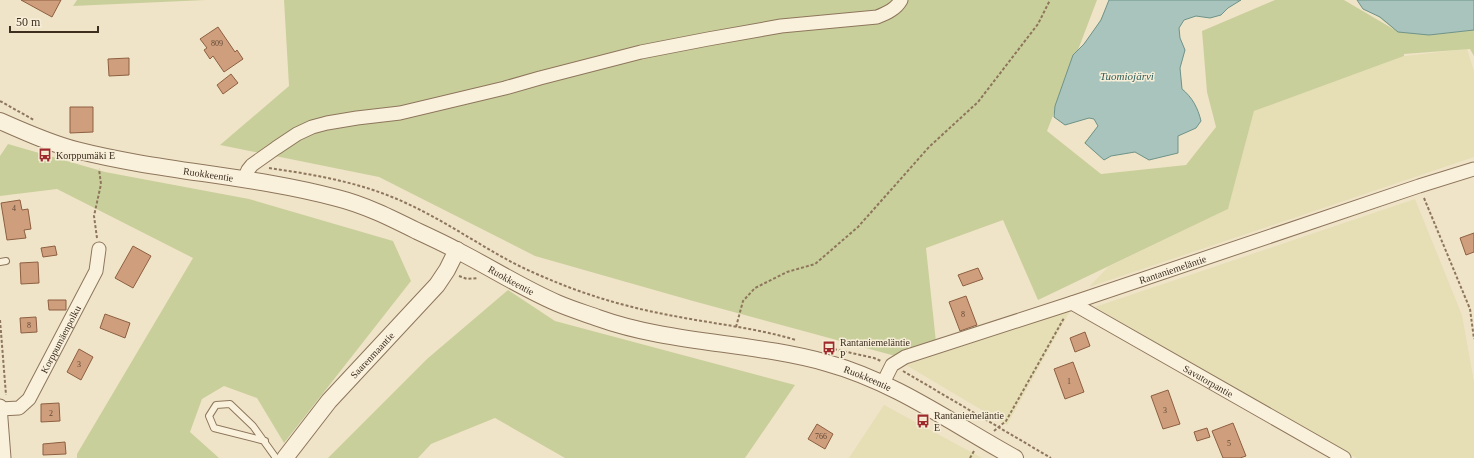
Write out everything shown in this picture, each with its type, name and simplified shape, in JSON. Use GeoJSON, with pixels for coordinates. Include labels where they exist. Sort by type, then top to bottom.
{"type":"FeatureCollection","features":[{"type":"Feature","properties":{"kind":"street"},"geometry":{"type":"LineString","coordinates":[[248,172],[297,134],[327,123],[400,113],[505,88],[641,52],[708,38],[781,26],[877,17],[886,14],[901,0]]}},
{"type":"Feature","properties":{"kind":"street","name":"Ruokkeentie"},"geometry":{"type":"LineString","coordinates":[[0,121],[33,136],[74,150],[122,161],[248,172],[298,188],[342,199],[375,210],[556,302],[602,320],[649,332],[794,354],[840,367],[883,383],[923,404],[1015,458]]}},
{"type":"Feature","properties":{"kind":"street","name":"Rantaniemeläntie"},"geometry":{"type":"LineString","coordinates":[[892,365],[905,357],[1474,169]]}},
{"type":"Feature","properties":{"kind":"street","name":"Korppumäenpolku"},"geometry":{"type":"LineString","coordinates":[[2,408],[19,408],[29,399],[96,271],[99,249]]}},
{"type":"Feature","properties":{"kind":"street","name":"Saarenmaantie"},"geometry":{"type":"LineString","coordinates":[[286,458],[329,401],[437,285],[447,270],[456,250]]}},
{"type":"Feature","properties":{"kind":"street","name":"Savutorpantie"},"geometry":{"type":"LineString","coordinates":[[1072,303],[1344,458]]}},
{"type":"Feature","properties":{"kind":"street"},"geometry":{"type":"LineString","coordinates":[[883,383],[892,365]]}},
{"type":"Feature","properties":{"kind":"street"},"geometry":{"type":"LineString","coordinates":[[2,408],[4,458]]}},
{"type":"Feature","properties":{"kind":"lane"},"geometry":{"type":"LineString","coordinates":[[265,441],[214,428],[209,416],[216,405],[230,404],[253,426],[265,441],[276,458]]}},
{"type":"Feature","properties":{"kind":"path"},"geometry":{"type":"LineString","coordinates":[[736,327],[743,301],[755,288],[788,272],[815,264],[858,227],[890,193],[929,147],[978,102],[1038,24],[1050,0]]}},
{"type":"Feature","properties":{"kind":"path"},"geometry":{"type":"LineString","coordinates":[[0,101],[37,121]]}},
{"type":"Feature","properties":{"kind":"path"},"geometry":{"type":"LineString","coordinates":[[97,155],[101,184],[94,216],[99,249]]}},
{"type":"Feature","properties":{"kind":"path"},"geometry":{"type":"LineString","coordinates":[[248,172],[304,173],[350,183],[392,197],[433,216],[508,260],[558,283],[593,296],[639,309],[776,334],[797,341]]}},
{"type":"Feature","properties":{"kind":"path"},"geometry":{"type":"LineString","coordinates":[[1419,186],[1470,309],[1474,339]]}},
{"type":"Feature","properties":{"kind":"path"},"geometry":{"type":"LineString","coordinates":[[982,439],[999,428],[1006,421],[1072,303]]}},
{"type":"Feature","properties":{"kind":"path"},"geometry":{"type":"LineString","coordinates":[[0,320],[2,408]]}},
{"type":"Feature","properties":{"kind":"path"},"geometry":{"type":"LineString","coordinates":[[823,347],[874,358],[892,365],[1051,458]]}},
{"type":"Feature","properties":{"kind":"shaded area"},"geometry":{"type":"Polygon","coordinates":[[[1467,49],[1474,71],[1474,157],[1089,287],[1108,267],[1228,209],[1254,111],[1404,56],[1467,49]]]}},
{"type":"Feature","properties":{"kind":"shaded area"},"geometry":{"type":"Polygon","coordinates":[[[1415,199],[1462,315],[1474,382],[1474,458],[1356,458],[1095,307],[1415,199]]]}},
{"type":"Feature","properties":{"kind":"shaded area"},"geometry":{"type":"Polygon","coordinates":[[[1071,309],[1007,425],[906,365],[1071,309]]]}},
{"type":"Feature","properties":{"kind":"shaded area"},"geometry":{"type":"Polygon","coordinates":[[[884,405],[982,458],[849,458],[884,405]]]}},
{"type":"Feature","properties":{"kind":"green space"},"geometry":{"type":"Polygon","coordinates":[[[77,0],[206,0],[73,6],[77,0]]]}},
{"type":"Feature","properties":{"kind":"green space"},"geometry":{"type":"Polygon","coordinates":[[[284,0],[1097,0],[1078,50],[1088,39],[1103,14],[1109,0],[1241,0],[1228,8],[1221,15],[1210,18],[1196,16],[1184,20],[1179,28],[1180,38],[1185,50],[1180,68],[1182,89],[1194,103],[1201,121],[1196,128],[1178,136],[1178,153],[1149,160],[1135,152],[1111,156],[1104,160],[1084,143],[1098,126],[1094,119],[1089,118],[1065,125],[1054,117],[1054,113],[1047,131],[1101,174],[1186,165],[1216,127],[1207,92],[1202,31],[1275,0],[1344,0],[1395,30],[1357,0],[1474,8],[1474,56],[1470,49],[1404,54],[1404,56],[1254,111],[1228,209],[1038,300],[1003,220],[926,248],[936,342],[899,357],[535,256],[379,177],[220,145],[289,86],[284,0]]]}},
{"type":"Feature","properties":{"kind":"green space"},"geometry":{"type":"Polygon","coordinates":[[[8,144],[105,172],[249,199],[393,241],[411,281],[284,443],[257,398],[224,386],[202,399],[190,432],[219,458],[77,458],[77,454],[193,258],[57,189],[0,196],[0,156],[8,144]]]}},
{"type":"Feature","properties":{"kind":"green space"},"geometry":{"type":"Polygon","coordinates":[[[508,290],[555,321],[795,385],[745,458],[565,458],[495,418],[431,444],[418,458],[328,458],[427,359],[508,290]]]}},
{"type":"Feature","properties":{"kind":"water","name":"Tuomiojärvi"},"geometry":{"type":"Polygon","coordinates":[[[1109,0],[1241,0],[1228,8],[1221,15],[1210,18],[1196,16],[1184,20],[1179,28],[1180,38],[1185,50],[1180,68],[1182,89],[1194,103],[1201,121],[1196,128],[1178,136],[1178,153],[1149,160],[1135,152],[1111,156],[1104,160],[1085,143],[1098,126],[1094,119],[1089,118],[1065,125],[1054,117],[1055,106],[1073,55],[1084,44],[1101,20],[1109,0]]]}},
{"type":"Feature","properties":{"kind":"water"},"geometry":{"type":"Polygon","coordinates":[[[1357,0],[1474,0],[1474,30],[1429,35],[1398,32],[1380,17],[1363,9],[1357,0]]]}},
{"type":"Feature","properties":{"kind":"building"},"geometry":{"type":"Polygon","coordinates":[[[21,0],[61,0],[52,17],[21,0]]]}},
{"type":"Feature","properties":{"kind":"building"},"geometry":{"type":"Polygon","coordinates":[[[218,27],[235,52],[237,50],[243,59],[224,72],[213,56],[210,59],[204,50],[207,48],[200,39],[218,27]]]}},
{"type":"Feature","properties":{"kind":"building"},"geometry":{"type":"Polygon","coordinates":[[[129,58],[129,75],[109,76],[108,59],[129,58]]]}},
{"type":"Feature","properties":{"kind":"building"},"geometry":{"type":"Polygon","coordinates":[[[231,74],[238,83],[223,94],[217,85],[231,74]]]}},
{"type":"Feature","properties":{"kind":"building"},"geometry":{"type":"Polygon","coordinates":[[[70,107],[93,107],[93,132],[70,133],[70,107]]]}},
{"type":"Feature","properties":{"kind":"building"},"geometry":{"type":"Polygon","coordinates":[[[20,200],[22,210],[28,209],[31,229],[24,230],[26,238],[7,240],[1,203],[20,200]]]}},
{"type":"Feature","properties":{"kind":"building"},"geometry":{"type":"Polygon","coordinates":[[[1474,233],[1474,252],[1466,255],[1460,238],[1474,233]]]}},
{"type":"Feature","properties":{"kind":"building"},"geometry":{"type":"Polygon","coordinates":[[[55,246],[57,255],[43,257],[41,248],[55,246]]]}},
{"type":"Feature","properties":{"kind":"building"},"geometry":{"type":"Polygon","coordinates":[[[133,246],[151,256],[133,288],[115,278],[133,246]]]}},
{"type":"Feature","properties":{"kind":"building"},"geometry":{"type":"Polygon","coordinates":[[[38,262],[39,283],[21,284],[20,263],[38,262]]]}},
{"type":"Feature","properties":{"kind":"building"},"geometry":{"type":"Polygon","coordinates":[[[978,268],[983,279],[963,286],[958,275],[978,268]]]}},
{"type":"Feature","properties":{"kind":"building"},"geometry":{"type":"Polygon","coordinates":[[[966,296],[977,325],[960,331],[949,302],[966,296]]]}},
{"type":"Feature","properties":{"kind":"building"},"geometry":{"type":"Polygon","coordinates":[[[48,300],[66,300],[66,310],[49,310],[48,300]]]}},
{"type":"Feature","properties":{"kind":"building"},"geometry":{"type":"Polygon","coordinates":[[[105,314],[130,323],[125,338],[100,328],[105,314]]]}},
{"type":"Feature","properties":{"kind":"building"},"geometry":{"type":"Polygon","coordinates":[[[36,317],[37,332],[21,333],[20,318],[36,317]]]}},
{"type":"Feature","properties":{"kind":"building"},"geometry":{"type":"Polygon","coordinates":[[[1085,332],[1090,346],[1075,352],[1070,338],[1085,332]]]}},
{"type":"Feature","properties":{"kind":"building"},"geometry":{"type":"Polygon","coordinates":[[[79,349],[93,357],[81,380],[67,372],[79,349]]]}},
{"type":"Feature","properties":{"kind":"building"},"geometry":{"type":"Polygon","coordinates":[[[1073,362],[1084,392],[1065,399],[1054,369],[1073,362]]]}},
{"type":"Feature","properties":{"kind":"building"},"geometry":{"type":"Polygon","coordinates":[[[1168,390],[1180,424],[1163,429],[1151,396],[1168,390]]]}},
{"type":"Feature","properties":{"kind":"building"},"geometry":{"type":"Polygon","coordinates":[[[59,403],[60,421],[41,422],[41,404],[59,403]]]}},
{"type":"Feature","properties":{"kind":"building"},"geometry":{"type":"Polygon","coordinates":[[[1233,423],[1246,456],[1240,458],[1223,458],[1212,431],[1233,423]]]}},
{"type":"Feature","properties":{"kind":"building"},"geometry":{"type":"Polygon","coordinates":[[[817,424],[833,434],[825,449],[808,439],[817,424]]]}},
{"type":"Feature","properties":{"kind":"building"},"geometry":{"type":"Polygon","coordinates":[[[1207,428],[1210,437],[1197,441],[1194,432],[1207,428]]]}},
{"type":"Feature","properties":{"kind":"building"},"geometry":{"type":"Polygon","coordinates":[[[65,442],[66,454],[43,455],[43,444],[65,442]]]}},
{"type":"Feature","properties":{"kind":"place","name":"Korppumäki E"},"geometry":{"type":"Point","coordinates":[45,155]}},
{"type":"Feature","properties":{"kind":"place","name":"Rantaniemeläntie P"},"geometry":{"type":"Point","coordinates":[829,348]}},
{"type":"Feature","properties":{"kind":"place","name":"Rantaniemeläntie E"},"geometry":{"type":"Point","coordinates":[923,421]}}]}
